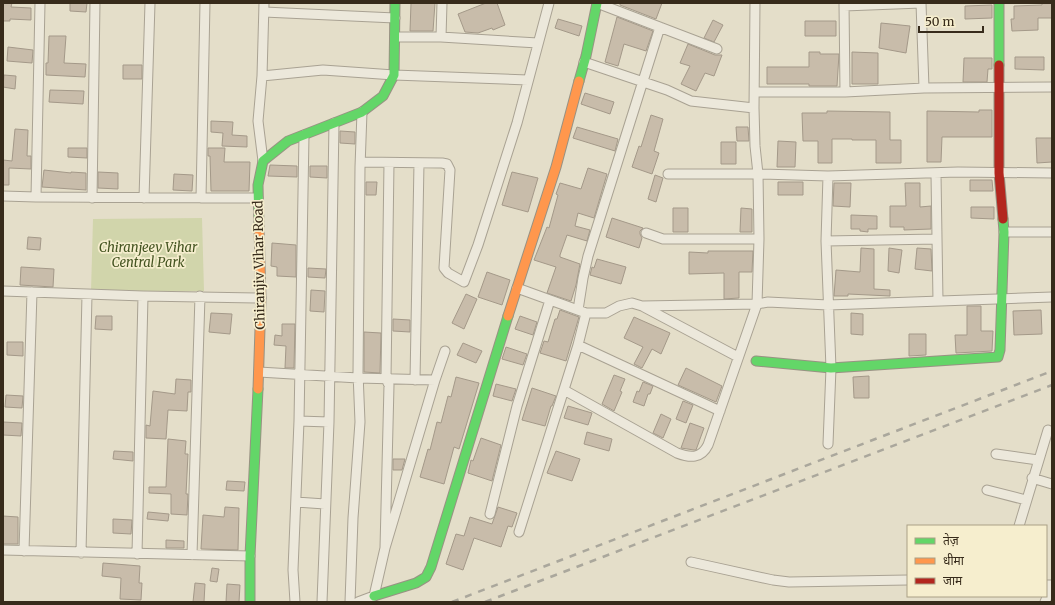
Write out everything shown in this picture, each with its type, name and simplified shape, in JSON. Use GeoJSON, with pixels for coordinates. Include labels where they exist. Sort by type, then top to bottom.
{"type":"FeatureCollection","features":[{"type":"Feature","properties":{"kind":"street"},"geometry":{"type":"LineString","coordinates":[[36,197],[40,3]]}},
{"type":"Feature","properties":{"kind":"street"},"geometry":{"type":"LineString","coordinates":[[92,198],[95,3]]}},
{"type":"Feature","properties":{"kind":"street"},"geometry":{"type":"LineString","coordinates":[[144,198],[150,3]]}},
{"type":"Feature","properties":{"kind":"street"},"geometry":{"type":"LineString","coordinates":[[201,198],[205,3]]}},
{"type":"Feature","properties":{"kind":"street"},"geometry":{"type":"LineString","coordinates":[[264,161],[288,141],[362,112],[383,96],[394,75],[395,3]]}},
{"type":"Feature","properties":{"kind":"street"},"geometry":{"type":"LineString","coordinates":[[441,38],[442,3]]}},
{"type":"Feature","properties":{"kind":"street"},"geometry":{"type":"LineString","coordinates":[[361,162],[447,164],[450,170],[444,268],[448,273],[464,282],[478,245],[511,142],[549,3]]}},
{"type":"Feature","properties":{"kind":"street"},"geometry":{"type":"LineString","coordinates":[[358,602],[416,583],[426,577],[431,567],[556,167],[584,62],[597,3],[717,49]]}},
{"type":"Feature","properties":{"kind":"street"},"geometry":{"type":"LineString","coordinates":[[564,390],[677,453],[687,457],[695,456],[704,452],[720,411],[757,304],[759,239],[758,174],[755,146],[754,108],[755,3]]}},
{"type":"Feature","properties":{"kind":"street"},"geometry":{"type":"LineString","coordinates":[[846,92],[844,5],[921,3],[924,88]]}},
{"type":"Feature","properties":{"kind":"street"},"geometry":{"type":"LineString","coordinates":[[756,362],[831,368],[995,358],[1000,354],[1004,232],[999,173],[998,3]]}},
{"type":"Feature","properties":{"kind":"street"},"geometry":{"type":"LineString","coordinates":[[264,161],[258,121],[262,76],[264,8],[395,18]]}},
{"type":"Feature","properties":{"kind":"street"},"geometry":{"type":"LineString","coordinates":[[519,532],[578,345],[582,312],[582,278],[588,256],[660,27]]}},
{"type":"Feature","properties":{"kind":"street"},"geometry":{"type":"LineString","coordinates":[[395,37],[538,43]]}},
{"type":"Feature","properties":{"kind":"street"},"geometry":{"type":"LineString","coordinates":[[584,62],[667,90],[691,101],[754,108]]}},
{"type":"Feature","properties":{"kind":"street"},"geometry":{"type":"LineString","coordinates":[[262,76],[323,70],[394,75],[528,80]]}},
{"type":"Feature","properties":{"kind":"street"},"geometry":{"type":"LineString","coordinates":[[755,92],[846,92],[924,88],[1052,87]]}},
{"type":"Feature","properties":{"kind":"street"},"geometry":{"type":"LineString","coordinates":[[350,602],[353,518],[360,422],[358,378],[362,112]]}},
{"type":"Feature","properties":{"kind":"street"},"geometry":{"type":"LineString","coordinates":[[322,602],[329,422],[334,123]]}},
{"type":"Feature","properties":{"kind":"street"},"geometry":{"type":"LineString","coordinates":[[295,602],[293,570],[299,421],[304,135]]}},
{"type":"Feature","properties":{"kind":"street","name":"Chiranjiv Vihar Road"},"geometry":{"type":"LineString","coordinates":[[250,602],[250,556],[260,372],[261,298],[258,185],[264,161]]}},
{"type":"Feature","properties":{"kind":"street"},"geometry":{"type":"LineString","coordinates":[[385,548],[389,385],[386,379],[389,163]]}},
{"type":"Feature","properties":{"kind":"street"},"geometry":{"type":"LineString","coordinates":[[415,380],[419,163]]}},
{"type":"Feature","properties":{"kind":"street"},"geometry":{"type":"LineString","coordinates":[[668,174],[828,176],[936,174],[958,172],[1052,173]]}},
{"type":"Feature","properties":{"kind":"street"},"geometry":{"type":"LineString","coordinates":[[936,174],[938,301]]}},
{"type":"Feature","properties":{"kind":"street"},"geometry":{"type":"LineString","coordinates":[[828,176],[826,241],[831,368],[828,444]]}},
{"type":"Feature","properties":{"kind":"street"},"geometry":{"type":"LineString","coordinates":[[3,196],[92,198],[258,198]]}},
{"type":"Feature","properties":{"kind":"street"},"geometry":{"type":"LineString","coordinates":[[1004,232],[1052,232]]}},
{"type":"Feature","properties":{"kind":"street"},"geometry":{"type":"LineString","coordinates":[[646,233],[664,239],[759,239]]}},
{"type":"Feature","properties":{"kind":"street"},"geometry":{"type":"LineString","coordinates":[[826,241],[937,239]]}},
{"type":"Feature","properties":{"kind":"street"},"geometry":{"type":"LineString","coordinates":[[517,288],[582,312],[606,313],[619,306],[632,303],[642,306],[738,357]]}},
{"type":"Feature","properties":{"kind":"street"},"geometry":{"type":"LineString","coordinates":[[3,291],[87,295],[261,298]]}},
{"type":"Feature","properties":{"kind":"street"},"geometry":{"type":"LineString","coordinates":[[24,551],[32,292]]}},
{"type":"Feature","properties":{"kind":"street"},"geometry":{"type":"LineString","coordinates":[[80,553],[87,295]]}},
{"type":"Feature","properties":{"kind":"street"},"geometry":{"type":"LineString","coordinates":[[137,554],[143,296]]}},
{"type":"Feature","properties":{"kind":"street"},"geometry":{"type":"LineString","coordinates":[[192,554],[200,296]]}},
{"type":"Feature","properties":{"kind":"street"},"geometry":{"type":"LineString","coordinates":[[642,306],[757,304],[768,302],[828,305],[1052,297]]}},
{"type":"Feature","properties":{"kind":"street"},"geometry":{"type":"LineString","coordinates":[[490,514],[517,406],[550,300]]}},
{"type":"Feature","properties":{"kind":"street"},"geometry":{"type":"LineString","coordinates":[[578,345],[720,411]]}},
{"type":"Feature","properties":{"kind":"street"},"geometry":{"type":"LineString","coordinates":[[374,596],[385,548],[445,350]]}},
{"type":"Feature","properties":{"kind":"street"},"geometry":{"type":"LineString","coordinates":[[260,372],[329,377],[435,380]]}},
{"type":"Feature","properties":{"kind":"street"},"geometry":{"type":"LineString","coordinates":[[299,421],[329,422]]}},
{"type":"Feature","properties":{"kind":"street"},"geometry":{"type":"LineString","coordinates":[[1019,525],[1032,478],[1048,430]]}},
{"type":"Feature","properties":{"kind":"street"},"geometry":{"type":"LineString","coordinates":[[996,454],[1038,460]]}},
{"type":"Feature","properties":{"kind":"street"},"geometry":{"type":"LineString","coordinates":[[1032,478],[1052,484]]}},
{"type":"Feature","properties":{"kind":"street"},"geometry":{"type":"LineString","coordinates":[[987,490],[1026,500]]}},
{"type":"Feature","properties":{"kind":"street"},"geometry":{"type":"LineString","coordinates":[[296,502],[325,504]]}},
{"type":"Feature","properties":{"kind":"street"},"geometry":{"type":"LineString","coordinates":[[3,550],[250,556]]}},
{"type":"Feature","properties":{"kind":"street"},"geometry":{"type":"LineString","coordinates":[[691,562],[784,582],[907,580]]}},
{"type":"Feature","properties":{"kind":"street"},"geometry":{"type":"LineString","coordinates":[[1045,602],[1052,585],[1047,585]]}},
{"type":"Feature","properties":{"kind":"green space","name":"Chiranjeev Vihar Central Park"},"geometry":{"type":"Polygon","coordinates":[[[202,218],[204,291],[91,292],[93,219],[202,218]]]}},
{"type":"Feature","properties":{"kind":"building"},"geometry":{"type":"Polygon","coordinates":[[[3,3],[12,3],[11,7],[31,8],[31,20],[10,19],[10,21],[3,21],[3,3]]]}},
{"type":"Feature","properties":{"kind":"building"},"geometry":{"type":"Polygon","coordinates":[[[70,3],[87,3],[86,12],[70,11],[70,3]]]}},
{"type":"Feature","properties":{"kind":"building"},"geometry":{"type":"Polygon","coordinates":[[[411,3],[435,3],[433,31],[410,31],[411,3]]]}},
{"type":"Feature","properties":{"kind":"building"},"geometry":{"type":"Polygon","coordinates":[[[486,3],[497,3],[505,25],[493,30],[492,28],[478,33],[465,32],[458,14],[486,3]]]}},
{"type":"Feature","properties":{"kind":"building"},"geometry":{"type":"Polygon","coordinates":[[[620,3],[662,3],[656,19],[620,5],[620,3]]]}},
{"type":"Feature","properties":{"kind":"building"},"geometry":{"type":"Polygon","coordinates":[[[1042,3],[1052,3],[1052,18],[1038,18],[1038,30],[1012,31],[1011,19],[1014,19],[1014,6],[1042,5],[1042,3]]]}},
{"type":"Feature","properties":{"kind":"building"},"geometry":{"type":"Polygon","coordinates":[[[992,5],[992,18],[965,19],[965,6],[992,5]]]}},
{"type":"Feature","properties":{"kind":"building"},"geometry":{"type":"Polygon","coordinates":[[[617,17],[653,31],[646,51],[624,44],[618,66],[605,62],[617,17]]]}},
{"type":"Feature","properties":{"kind":"building"},"geometry":{"type":"Polygon","coordinates":[[[558,19],[582,26],[579,36],[555,28],[558,19]]]}},
{"type":"Feature","properties":{"kind":"building"},"geometry":{"type":"Polygon","coordinates":[[[713,20],[723,25],[714,42],[704,38],[713,20]]]}},
{"type":"Feature","properties":{"kind":"building"},"geometry":{"type":"Polygon","coordinates":[[[805,21],[836,21],[836,36],[805,36],[805,21]]]}},
{"type":"Feature","properties":{"kind":"building"},"geometry":{"type":"Polygon","coordinates":[[[881,23],[910,26],[906,53],[879,48],[881,23]]]}},
{"type":"Feature","properties":{"kind":"building"},"geometry":{"type":"Polygon","coordinates":[[[49,36],[66,36],[64,63],[86,64],[85,77],[46,75],[49,36]]]}},
{"type":"Feature","properties":{"kind":"building"},"geometry":{"type":"Polygon","coordinates":[[[688,44],[715,55],[722,55],[714,76],[705,73],[696,91],[681,84],[690,66],[680,63],[688,44]]]}},
{"type":"Feature","properties":{"kind":"building"},"geometry":{"type":"Polygon","coordinates":[[[8,47],[33,50],[32,63],[7,61],[8,47]]]}},
{"type":"Feature","properties":{"kind":"building"},"geometry":{"type":"Polygon","coordinates":[[[809,52],[820,52],[820,54],[839,54],[837,86],[767,84],[767,67],[809,67],[809,52]]]}},
{"type":"Feature","properties":{"kind":"building"},"geometry":{"type":"Polygon","coordinates":[[[852,52],[878,53],[878,84],[852,84],[852,52]]]}},
{"type":"Feature","properties":{"kind":"building"},"geometry":{"type":"Polygon","coordinates":[[[1015,57],[1044,57],[1044,70],[1015,69],[1015,57]]]}},
{"type":"Feature","properties":{"kind":"building"},"geometry":{"type":"Polygon","coordinates":[[[964,58],[992,58],[992,69],[988,69],[987,82],[963,82],[964,58]]]}},
{"type":"Feature","properties":{"kind":"building"},"geometry":{"type":"Polygon","coordinates":[[[123,65],[142,65],[142,79],[123,79],[123,65]]]}},
{"type":"Feature","properties":{"kind":"building"},"geometry":{"type":"Polygon","coordinates":[[[4,75],[16,76],[15,89],[3,87],[4,75]]]}},
{"type":"Feature","properties":{"kind":"building"},"geometry":{"type":"Polygon","coordinates":[[[50,90],[84,91],[83,104],[49,102],[50,90]]]}},
{"type":"Feature","properties":{"kind":"building"},"geometry":{"type":"Polygon","coordinates":[[[585,93],[614,102],[610,114],[581,104],[585,93]]]}},
{"type":"Feature","properties":{"kind":"building"},"geometry":{"type":"Polygon","coordinates":[[[979,110],[992,110],[992,137],[942,137],[941,162],[927,162],[927,111],[979,112],[979,110]]]}},
{"type":"Feature","properties":{"kind":"building"},"geometry":{"type":"Polygon","coordinates":[[[827,111],[890,112],[890,140],[901,140],[901,163],[876,163],[876,140],[832,139],[832,163],[818,163],[818,141],[803,141],[802,113],[827,113],[827,111]]]}},
{"type":"Feature","properties":{"kind":"building"},"geometry":{"type":"Polygon","coordinates":[[[651,115],[663,119],[654,151],[659,153],[652,174],[632,167],[639,146],[641,147],[651,115]]]}},
{"type":"Feature","properties":{"kind":"building"},"geometry":{"type":"Polygon","coordinates":[[[211,121],[233,122],[232,135],[247,136],[247,147],[222,146],[223,133],[211,132],[211,121]]]}},
{"type":"Feature","properties":{"kind":"building"},"geometry":{"type":"Polygon","coordinates":[[[577,127],[618,139],[615,151],[573,138],[577,127]]]}},
{"type":"Feature","properties":{"kind":"building"},"geometry":{"type":"Polygon","coordinates":[[[736,127],[748,127],[749,141],[737,141],[736,127]]]}},
{"type":"Feature","properties":{"kind":"building"},"geometry":{"type":"Polygon","coordinates":[[[15,129],[28,130],[27,156],[31,156],[31,169],[9,168],[9,185],[3,185],[3,160],[12,161],[15,129]]]}},
{"type":"Feature","properties":{"kind":"building"},"geometry":{"type":"Polygon","coordinates":[[[340,131],[355,132],[355,144],[340,143],[340,131]]]}},
{"type":"Feature","properties":{"kind":"building"},"geometry":{"type":"Polygon","coordinates":[[[1036,138],[1052,138],[1052,162],[1037,163],[1036,138]]]}},
{"type":"Feature","properties":{"kind":"building"},"geometry":{"type":"Polygon","coordinates":[[[778,141],[796,142],[795,167],[777,167],[778,141]]]}},
{"type":"Feature","properties":{"kind":"building"},"geometry":{"type":"Polygon","coordinates":[[[721,142],[736,142],[736,164],[721,164],[721,142]]]}},
{"type":"Feature","properties":{"kind":"building"},"geometry":{"type":"Polygon","coordinates":[[[68,148],[87,148],[87,158],[68,157],[68,148]]]}},
{"type":"Feature","properties":{"kind":"building"},"geometry":{"type":"Polygon","coordinates":[[[208,148],[225,148],[224,162],[250,162],[249,191],[211,191],[210,156],[208,156],[208,148]]]}},
{"type":"Feature","properties":{"kind":"building"},"geometry":{"type":"Polygon","coordinates":[[[270,165],[297,166],[297,177],[268,176],[270,165]]]}},
{"type":"Feature","properties":{"kind":"building"},"geometry":{"type":"Polygon","coordinates":[[[310,166],[327,166],[327,178],[310,177],[310,166]]]}},
{"type":"Feature","properties":{"kind":"building"},"geometry":{"type":"Polygon","coordinates":[[[588,168],[607,174],[594,218],[578,213],[575,226],[590,230],[587,241],[567,235],[560,255],[560,257],[580,264],[571,301],[547,293],[556,267],[534,260],[547,227],[549,228],[558,195],[556,194],[560,183],[581,189],[588,168]]]}},
{"type":"Feature","properties":{"kind":"building"},"geometry":{"type":"Polygon","coordinates":[[[44,170],[86,173],[86,190],[42,187],[44,170]]]}},
{"type":"Feature","properties":{"kind":"building"},"geometry":{"type":"Polygon","coordinates":[[[98,172],[118,173],[118,189],[98,188],[98,172]]]}},
{"type":"Feature","properties":{"kind":"building"},"geometry":{"type":"Polygon","coordinates":[[[512,172],[538,178],[528,212],[502,205],[512,172]]]}},
{"type":"Feature","properties":{"kind":"building"},"geometry":{"type":"Polygon","coordinates":[[[174,174],[193,175],[192,191],[173,190],[174,174]]]}},
{"type":"Feature","properties":{"kind":"building"},"geometry":{"type":"Polygon","coordinates":[[[655,175],[663,178],[656,202],[648,199],[655,175]]]}},
{"type":"Feature","properties":{"kind":"building"},"geometry":{"type":"Polygon","coordinates":[[[970,180],[992,180],[993,191],[970,191],[970,180]]]}},
{"type":"Feature","properties":{"kind":"building"},"geometry":{"type":"Polygon","coordinates":[[[366,182],[377,182],[376,195],[366,195],[366,182]]]}},
{"type":"Feature","properties":{"kind":"building"},"geometry":{"type":"Polygon","coordinates":[[[778,182],[803,182],[803,195],[778,195],[778,182]]]}},
{"type":"Feature","properties":{"kind":"building"},"geometry":{"type":"Polygon","coordinates":[[[834,183],[851,183],[850,207],[833,206],[834,183]]]}},
{"type":"Feature","properties":{"kind":"building"},"geometry":{"type":"Polygon","coordinates":[[[905,183],[920,183],[920,207],[931,206],[931,229],[904,230],[904,227],[890,227],[890,206],[906,206],[905,183]]]}},
{"type":"Feature","properties":{"kind":"building"},"geometry":{"type":"Polygon","coordinates":[[[971,207],[994,207],[994,219],[971,218],[971,207]]]}},
{"type":"Feature","properties":{"kind":"building"},"geometry":{"type":"Polygon","coordinates":[[[673,208],[688,208],[688,232],[673,232],[673,208]]]}},
{"type":"Feature","properties":{"kind":"building"},"geometry":{"type":"Polygon","coordinates":[[[741,208],[752,209],[752,232],[740,232],[741,208]]]}},
{"type":"Feature","properties":{"kind":"building"},"geometry":{"type":"Polygon","coordinates":[[[851,215],[877,216],[877,229],[868,229],[868,232],[860,231],[860,229],[851,229],[851,215]]]}},
{"type":"Feature","properties":{"kind":"building"},"geometry":{"type":"Polygon","coordinates":[[[612,218],[643,228],[640,231],[642,238],[639,248],[606,237],[612,218]]]}},
{"type":"Feature","properties":{"kind":"building"},"geometry":{"type":"Polygon","coordinates":[[[28,237],[41,238],[40,250],[27,249],[28,237]]]}},
{"type":"Feature","properties":{"kind":"building"},"geometry":{"type":"Polygon","coordinates":[[[272,243],[296,245],[296,277],[277,276],[277,267],[271,266],[272,243]]]}},
{"type":"Feature","properties":{"kind":"building"},"geometry":{"type":"Polygon","coordinates":[[[861,248],[874,249],[874,289],[890,290],[890,296],[848,294],[848,296],[834,296],[836,270],[860,272],[861,248]]]}},
{"type":"Feature","properties":{"kind":"building"},"geometry":{"type":"Polygon","coordinates":[[[889,248],[902,250],[899,273],[888,271],[889,248]]]}},
{"type":"Feature","properties":{"kind":"building"},"geometry":{"type":"Polygon","coordinates":[[[917,248],[931,249],[932,271],[915,269],[917,248]]]}},
{"type":"Feature","properties":{"kind":"building"},"geometry":{"type":"Polygon","coordinates":[[[708,251],[753,251],[752,272],[739,272],[739,298],[724,299],[724,273],[689,274],[689,252],[708,253],[708,251]]]}},
{"type":"Feature","properties":{"kind":"building"},"geometry":{"type":"Polygon","coordinates":[[[597,259],[626,267],[621,284],[590,275],[592,267],[594,268],[597,259]]]}},
{"type":"Feature","properties":{"kind":"building"},"geometry":{"type":"Polygon","coordinates":[[[21,267],[54,269],[53,287],[20,285],[21,267]]]}},
{"type":"Feature","properties":{"kind":"building"},"geometry":{"type":"Polygon","coordinates":[[[308,268],[326,269],[325,278],[308,277],[308,268]]]}},
{"type":"Feature","properties":{"kind":"building"},"geometry":{"type":"Polygon","coordinates":[[[487,272],[510,280],[502,305],[478,297],[487,272]]]}},
{"type":"Feature","properties":{"kind":"building"},"geometry":{"type":"Polygon","coordinates":[[[311,290],[325,291],[324,312],[310,311],[311,290]]]}},
{"type":"Feature","properties":{"kind":"building"},"geometry":{"type":"Polygon","coordinates":[[[466,294],[477,299],[464,329],[452,323],[466,294]]]}},
{"type":"Feature","properties":{"kind":"building"},"geometry":{"type":"Polygon","coordinates":[[[967,306],[981,306],[981,331],[993,331],[992,351],[956,353],[955,335],[967,335],[967,306]]]}},
{"type":"Feature","properties":{"kind":"building"},"geometry":{"type":"Polygon","coordinates":[[[560,310],[579,317],[566,361],[540,353],[544,341],[548,342],[555,319],[557,319],[560,310]]]}},
{"type":"Feature","properties":{"kind":"building"},"geometry":{"type":"Polygon","coordinates":[[[1041,310],[1042,334],[1014,335],[1013,311],[1041,310]]]}},
{"type":"Feature","properties":{"kind":"building"},"geometry":{"type":"Polygon","coordinates":[[[211,313],[232,314],[230,334],[209,332],[211,313]]]}},
{"type":"Feature","properties":{"kind":"building"},"geometry":{"type":"Polygon","coordinates":[[[851,313],[863,314],[863,335],[851,334],[851,313]]]}},
{"type":"Feature","properties":{"kind":"building"},"geometry":{"type":"Polygon","coordinates":[[[96,316],[112,316],[112,330],[95,329],[96,316]]]}},
{"type":"Feature","properties":{"kind":"building"},"geometry":{"type":"Polygon","coordinates":[[[520,316],[537,322],[533,335],[515,329],[520,316]]]}},
{"type":"Feature","properties":{"kind":"building"},"geometry":{"type":"Polygon","coordinates":[[[634,317],[670,333],[661,354],[652,349],[642,368],[634,364],[643,347],[624,338],[634,317]]]}},
{"type":"Feature","properties":{"kind":"building"},"geometry":{"type":"Polygon","coordinates":[[[393,319],[410,320],[410,332],[393,331],[393,319]]]}},
{"type":"Feature","properties":{"kind":"building"},"geometry":{"type":"Polygon","coordinates":[[[282,324],[295,324],[294,368],[285,368],[286,346],[274,345],[275,335],[282,336],[282,324]]]}},
{"type":"Feature","properties":{"kind":"building"},"geometry":{"type":"Polygon","coordinates":[[[364,332],[381,333],[380,373],[364,372],[364,332]]]}},
{"type":"Feature","properties":{"kind":"building"},"geometry":{"type":"Polygon","coordinates":[[[909,334],[926,334],[926,355],[909,356],[909,334]]]}},
{"type":"Feature","properties":{"kind":"building"},"geometry":{"type":"Polygon","coordinates":[[[7,342],[23,342],[23,356],[7,355],[7,342]]]}},
{"type":"Feature","properties":{"kind":"building"},"geometry":{"type":"Polygon","coordinates":[[[463,343],[482,351],[476,363],[457,355],[463,343]]]}},
{"type":"Feature","properties":{"kind":"building"},"geometry":{"type":"Polygon","coordinates":[[[506,347],[527,354],[523,365],[502,359],[506,347]]]}},
{"type":"Feature","properties":{"kind":"building"},"geometry":{"type":"Polygon","coordinates":[[[686,368],[722,386],[716,402],[678,385],[686,368]]]}},
{"type":"Feature","properties":{"kind":"building"},"geometry":{"type":"Polygon","coordinates":[[[614,375],[625,379],[620,391],[622,392],[614,411],[602,404],[614,375]]]}},
{"type":"Feature","properties":{"kind":"building"},"geometry":{"type":"Polygon","coordinates":[[[869,376],[869,398],[854,398],[853,377],[869,376]]]}},
{"type":"Feature","properties":{"kind":"building"},"geometry":{"type":"Polygon","coordinates":[[[456,377],[479,383],[459,449],[454,447],[444,484],[420,477],[428,449],[430,450],[437,422],[441,423],[448,396],[451,397],[456,377]]]}},
{"type":"Feature","properties":{"kind":"building"},"geometry":{"type":"Polygon","coordinates":[[[176,379],[191,380],[191,392],[188,392],[187,411],[168,410],[166,439],[146,438],[146,425],[150,426],[153,391],[175,394],[176,379]]]}},
{"type":"Feature","properties":{"kind":"building"},"geometry":{"type":"Polygon","coordinates":[[[643,382],[653,386],[650,394],[648,394],[644,406],[633,402],[637,391],[639,392],[643,382]]]}},
{"type":"Feature","properties":{"kind":"building"},"geometry":{"type":"Polygon","coordinates":[[[496,384],[516,389],[512,401],[493,396],[496,384]]]}},
{"type":"Feature","properties":{"kind":"building"},"geometry":{"type":"Polygon","coordinates":[[[532,388],[556,396],[551,406],[545,426],[522,420],[532,388]]]}},
{"type":"Feature","properties":{"kind":"building"},"geometry":{"type":"Polygon","coordinates":[[[6,395],[23,396],[22,408],[5,407],[6,395]]]}},
{"type":"Feature","properties":{"kind":"building"},"geometry":{"type":"Polygon","coordinates":[[[683,401],[693,405],[686,423],[676,419],[683,401]]]}},
{"type":"Feature","properties":{"kind":"building"},"geometry":{"type":"Polygon","coordinates":[[[568,406],[592,413],[588,425],[564,418],[568,406]]]}},
{"type":"Feature","properties":{"kind":"building"},"geometry":{"type":"Polygon","coordinates":[[[661,414],[671,419],[663,438],[653,433],[661,414]]]}},
{"type":"Feature","properties":{"kind":"building"},"geometry":{"type":"Polygon","coordinates":[[[3,422],[22,423],[21,436],[3,435],[3,422]]]}},
{"type":"Feature","properties":{"kind":"building"},"geometry":{"type":"Polygon","coordinates":[[[690,423],[704,428],[696,450],[681,448],[690,423]]]}},
{"type":"Feature","properties":{"kind":"building"},"geometry":{"type":"Polygon","coordinates":[[[587,432],[612,439],[609,451],[584,444],[587,432]]]}},
{"type":"Feature","properties":{"kind":"building"},"geometry":{"type":"Polygon","coordinates":[[[481,438],[501,445],[492,481],[468,473],[471,460],[473,461],[481,438]]]}},
{"type":"Feature","properties":{"kind":"building"},"geometry":{"type":"Polygon","coordinates":[[[168,439],[186,441],[185,454],[188,454],[186,494],[188,494],[187,515],[171,514],[171,494],[149,493],[149,487],[166,487],[168,439]]]}},
{"type":"Feature","properties":{"kind":"building"},"geometry":{"type":"Polygon","coordinates":[[[114,451],[133,452],[133,461],[113,459],[114,451]]]}},
{"type":"Feature","properties":{"kind":"building"},"geometry":{"type":"Polygon","coordinates":[[[556,451],[580,459],[572,481],[547,473],[556,451]]]}},
{"type":"Feature","properties":{"kind":"building"},"geometry":{"type":"Polygon","coordinates":[[[393,459],[405,459],[402,470],[393,470],[393,459]]]}},
{"type":"Feature","properties":{"kind":"building"},"geometry":{"type":"Polygon","coordinates":[[[227,481],[245,482],[244,491],[226,490],[227,481]]]}},
{"type":"Feature","properties":{"kind":"building"},"geometry":{"type":"Polygon","coordinates":[[[225,507],[239,508],[238,550],[201,549],[203,515],[224,517],[225,507]]]}},
{"type":"Feature","properties":{"kind":"building"},"geometry":{"type":"Polygon","coordinates":[[[498,507],[517,513],[512,527],[508,526],[501,547],[474,538],[463,570],[446,564],[456,534],[464,536],[470,517],[492,524],[498,507]]]}},
{"type":"Feature","properties":{"kind":"building"},"geometry":{"type":"Polygon","coordinates":[[[148,512],[169,514],[168,521],[147,519],[148,512]]]}},
{"type":"Feature","properties":{"kind":"building"},"geometry":{"type":"Polygon","coordinates":[[[3,516],[18,517],[18,544],[3,544],[3,516]]]}},
{"type":"Feature","properties":{"kind":"building"},"geometry":{"type":"Polygon","coordinates":[[[113,519],[132,520],[131,534],[113,533],[113,519]]]}},
{"type":"Feature","properties":{"kind":"building"},"geometry":{"type":"Polygon","coordinates":[[[166,540],[184,541],[184,548],[166,548],[166,540]]]}},
{"type":"Feature","properties":{"kind":"building"},"geometry":{"type":"Polygon","coordinates":[[[103,563],[140,566],[139,583],[142,583],[141,600],[120,599],[121,578],[102,576],[103,563]]]}},
{"type":"Feature","properties":{"kind":"building"},"geometry":{"type":"Polygon","coordinates":[[[212,568],[219,569],[217,582],[210,581],[212,568]]]}},
{"type":"Feature","properties":{"kind":"building"},"geometry":{"type":"Polygon","coordinates":[[[195,583],[205,584],[204,602],[193,602],[195,583]]]}},
{"type":"Feature","properties":{"kind":"building"},"geometry":{"type":"Polygon","coordinates":[[[227,584],[240,585],[239,602],[226,602],[227,584]]]}},
{"type":"Feature","properties":{"kind":"railway"},"geometry":{"type":"LineString","coordinates":[[452,602],[1052,371]]}},
{"type":"Feature","properties":{"kind":"railway"},"geometry":{"type":"LineString","coordinates":[[485,602],[1052,385]]}},
{"type":"Feature","properties":{"kind":"traffic: fast"},"geometry":{"type":"LineString","coordinates":[[259,227],[258,185],[263,161],[288,141],[362,112],[383,96],[394,75],[395,3]]}},
{"type":"Feature","properties":{"kind":"traffic: fast"},"geometry":{"type":"LineString","coordinates":[[579,81],[597,3]]}},
{"type":"Feature","properties":{"kind":"traffic: fast"},"geometry":{"type":"LineString","coordinates":[[999,3],[999,65]]}},
{"type":"Feature","properties":{"kind":"traffic: fast"},"geometry":{"type":"LineString","coordinates":[[756,361],[831,368],[998,357],[1000,350],[1004,232],[1003,219]]}},
{"type":"Feature","properties":{"kind":"traffic: fast"},"geometry":{"type":"LineString","coordinates":[[374,596],[416,583],[426,577],[431,567],[508,316]]}},
{"type":"Feature","properties":{"kind":"traffic: fast"},"geometry":{"type":"LineString","coordinates":[[250,602],[250,556],[258,389]]}},
{"type":"Feature","properties":{"kind":"traffic: slow"},"geometry":{"type":"LineString","coordinates":[[508,316],[556,167],[579,81]]}},
{"type":"Feature","properties":{"kind":"traffic: slow"},"geometry":{"type":"LineString","coordinates":[[258,389],[261,298],[259,227]]}},
{"type":"Feature","properties":{"kind":"traffic: jam"},"geometry":{"type":"LineString","coordinates":[[999,65],[999,173],[1003,219]]}}]}
